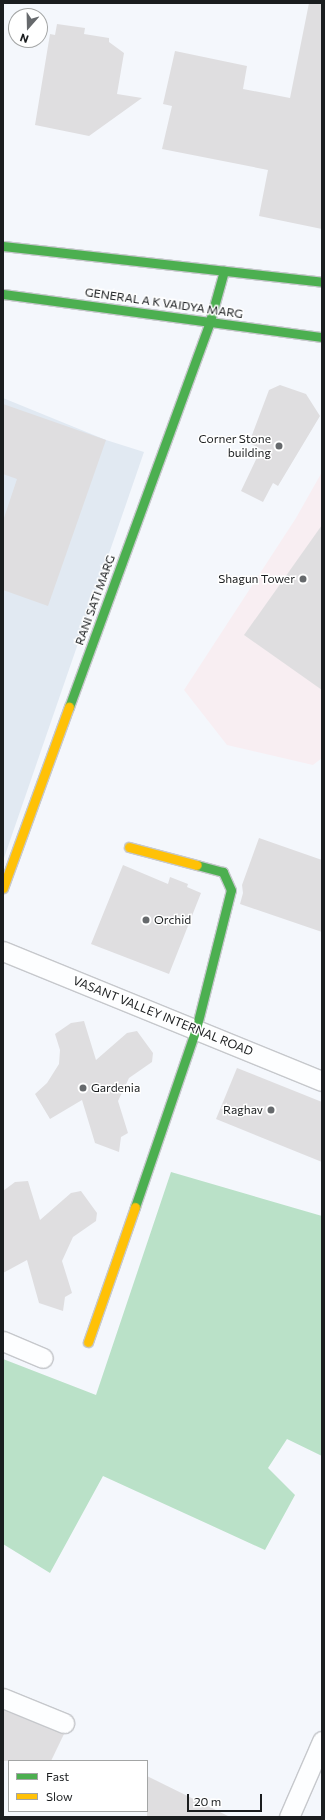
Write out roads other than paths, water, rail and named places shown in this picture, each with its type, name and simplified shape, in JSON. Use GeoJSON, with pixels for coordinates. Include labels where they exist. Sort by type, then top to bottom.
{"type":"FeatureCollection","features":[{"type":"Feature","properties":{"kind":"street"},"geometry":{"type":"LineString","coordinates":[[3,246],[322,282]]}},
{"type":"Feature","properties":{"kind":"street","name":"RANI SATI MARG"},"geometry":{"type":"LineString","coordinates":[[3,888],[210,321],[224,271]]}},
{"type":"Feature","properties":{"kind":"street","name":"GENERAL A K VAIDYA MARG"},"geometry":{"type":"LineString","coordinates":[[3,294],[322,337]]}},
{"type":"Feature","properties":{"kind":"street"},"geometry":{"type":"LineString","coordinates":[[88,1342],[196,1030],[231,890],[223,872],[129,847]]}},
{"type":"Feature","properties":{"kind":"street","name":"VASANT VALLEY INTERNAL ROAD"},"geometry":{"type":"LineString","coordinates":[[3,951],[322,1081]]}},
{"type":"Feature","properties":{"kind":"street"},"geometry":{"type":"LineString","coordinates":[[3,1341],[43,1358]]}},
{"type":"Feature","properties":{"kind":"street"},"geometry":{"type":"LineString","coordinates":[[3,1698],[64,1723]]}},
{"type":"Feature","properties":{"kind":"street"},"geometry":{"type":"LineString","coordinates":[[289,1817],[322,1741]]}},
{"type":"Feature","properties":{"kind":"place","name":"Corner Stone building"},"geometry":{"type":"Point","coordinates":[279,446]}},
{"type":"Feature","properties":{"kind":"place","name":"Shagun Tower"},"geometry":{"type":"Point","coordinates":[303,579]}},
{"type":"Feature","properties":{"kind":"place","name":"Orchid"},"geometry":{"type":"Point","coordinates":[146,920]}},
{"type":"Feature","properties":{"kind":"place","name":"Gardenia"},"geometry":{"type":"Point","coordinates":[83,1088]}},
{"type":"Feature","properties":{"kind":"place","name":"Raghav"},"geometry":{"type":"Point","coordinates":[271,1110]}}]}
